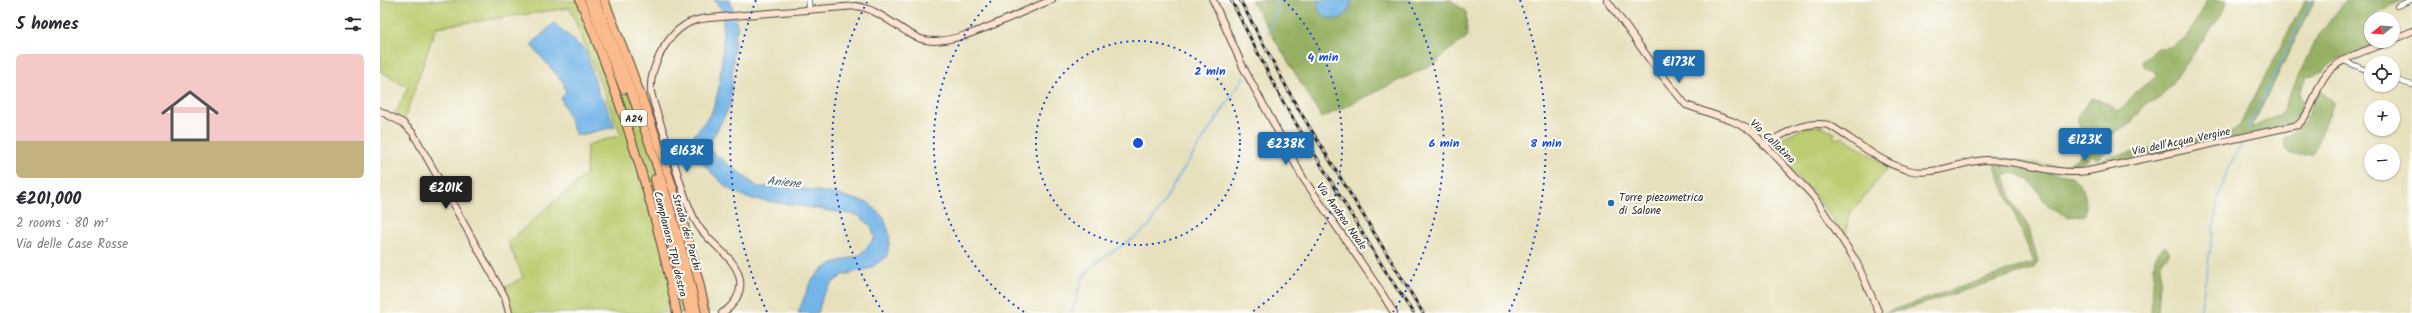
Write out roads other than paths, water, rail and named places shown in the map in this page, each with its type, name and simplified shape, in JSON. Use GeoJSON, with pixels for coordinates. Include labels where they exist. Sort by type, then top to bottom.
{"type":"FeatureCollection","features":[{"type":"Feature","properties":{"kind":"highway","name":"Complanare TPU destra"},"geometry":{"type":"LineString","coordinates":[[580,0],[618,100],[655,220],[677,313]]}},
{"type":"Feature","properties":{"kind":"highway","name":"Strada dei Parchi"},"geometry":{"type":"LineString","coordinates":[[589,0],[634,116],[671,239],[690,313]]}},
{"type":"Feature","properties":{"kind":"highway","name":"Strada dei Parchi"},"geometry":{"type":"LineString","coordinates":[[595,0],[653,158],[679,242],[697,313]]}},
{"type":"Feature","properties":{"kind":"highway"},"geometry":{"type":"LineString","coordinates":[[604,0],[655,133],[676,199],[706,313]]}},
{"type":"Feature","properties":{"kind":"highway"},"geometry":{"type":"LineString","coordinates":[[618,100],[671,239]]}},
{"type":"Feature","properties":{"kind":"street"},"geometry":{"type":"LineString","coordinates":[[809,0],[809,8]]}},
{"type":"Feature","properties":{"kind":"street"},"geometry":{"type":"LineString","coordinates":[[722,313],[729,308],[737,296],[740,285],[738,274],[732,262],[704,234],[694,218],[654,104],[650,86],[655,67],[673,35],[686,24],[709,18],[809,8],[846,6],[865,8],[924,40],[938,41],[970,34],[1052,0]]}},
{"type":"Feature","properties":{"kind":"street","name":"Via Andrea Noale"},"geometry":{"type":"LineString","coordinates":[[1213,0],[1243,67],[1303,178],[1375,282],[1394,313]]}},
{"type":"Feature","properties":{"kind":"street","name":"Via Collatina"},"geometry":{"type":"LineString","coordinates":[[1607,0],[1652,63],[1686,105],[1741,124],[1752,131],[1821,206],[1856,261],[1878,313]]}},
{"type":"Feature","properties":{"kind":"street"},"geometry":{"type":"LineString","coordinates":[[2397,6],[2411,0]]}},
{"type":"Feature","properties":{"kind":"street"},"geometry":{"type":"LineString","coordinates":[[2400,37],[2412,31]]}},
{"type":"Feature","properties":{"kind":"street","name":"Via dell'Acqua Vergine"},"geometry":{"type":"LineString","coordinates":[[1764,145],[1794,129],[1811,123],[1819,123],[1829,125],[1892,165],[1909,171],[1924,171],[1984,160],[2053,171],[2078,172],[2288,129],[2298,125],[2307,117],[2324,78],[2334,67],[2374,48]]}},
{"type":"Feature","properties":{"kind":"street"},"geometry":{"type":"LineString","coordinates":[[2344,61],[2364,69]]}},
{"type":"Feature","properties":{"kind":"street"},"geometry":{"type":"LineString","coordinates":[[2400,81],[2412,84]]}},
{"type":"Feature","properties":{"kind":"street"},"geometry":{"type":"LineString","coordinates":[[380,111],[403,123],[413,133],[505,297],[509,313]]}},
{"type":"Feature","properties":{"kind":"water"},"geometry":{"type":"Polygon","coordinates":[[[714,0],[730,0],[738,29],[735,33],[730,106],[707,148],[758,187],[793,187],[835,194],[869,203],[884,218],[890,236],[887,256],[871,268],[843,275],[831,284],[823,295],[818,313],[798,313],[810,283],[820,271],[833,263],[860,255],[875,238],[871,226],[858,215],[747,198],[726,187],[689,150],[688,143],[712,112],[719,88],[723,48],[723,11],[714,0]]]}},
{"type":"Feature","properties":{"kind":"water"},"geometry":{"type":"Polygon","coordinates":[[[1318,0],[1351,0],[1349,9],[1345,15],[1339,19],[1333,19],[1326,17],[1321,13],[1318,8],[1318,0]]]}},
{"type":"Feature","properties":{"kind":"water"},"geometry":{"type":"Polygon","coordinates":[[[554,23],[586,51],[599,95],[604,100],[615,127],[576,136],[561,98],[566,93],[563,82],[531,45],[554,23]]]}},
{"type":"Feature","properties":{"kind":"waterway"},"geometry":{"type":"LineString","coordinates":[[1268,33],[1278,10],[1276,0]]}},
{"type":"Feature","properties":{"kind":"waterway"},"geometry":{"type":"LineString","coordinates":[[2247,130],[2312,0]]}},
{"type":"Feature","properties":{"kind":"waterway"},"geometry":{"type":"LineString","coordinates":[[1250,68],[1253,63]]}},
{"type":"Feature","properties":{"kind":"waterway"},"geometry":{"type":"LineString","coordinates":[[1072,313],[1082,278],[1095,263],[1134,238],[1150,225],[1179,176],[1244,77]]}},
{"type":"Feature","properties":{"kind":"waterway"},"geometry":{"type":"LineString","coordinates":[[2200,313],[2219,196],[2228,169],[2242,143]]}},
{"type":"Feature","properties":{"kind":"railway"},"geometry":{"type":"LineString","coordinates":[[1231,0],[1283,102],[1386,272],[1413,313]]}},
{"type":"Feature","properties":{"kind":"railway"},"geometry":{"type":"LineString","coordinates":[[1240,0],[1296,105],[1423,313]]}},
{"type":"Feature","properties":{"kind":"place","name":"Torre piezometrica di Salone"},"geometry":{"type":"Point","coordinates":[1611,203]}},
{"type":"Feature","properties":{"kind":"water label","name":"Aniene"},"geometry":{"type":"Point","coordinates":[784,182]}}]}
